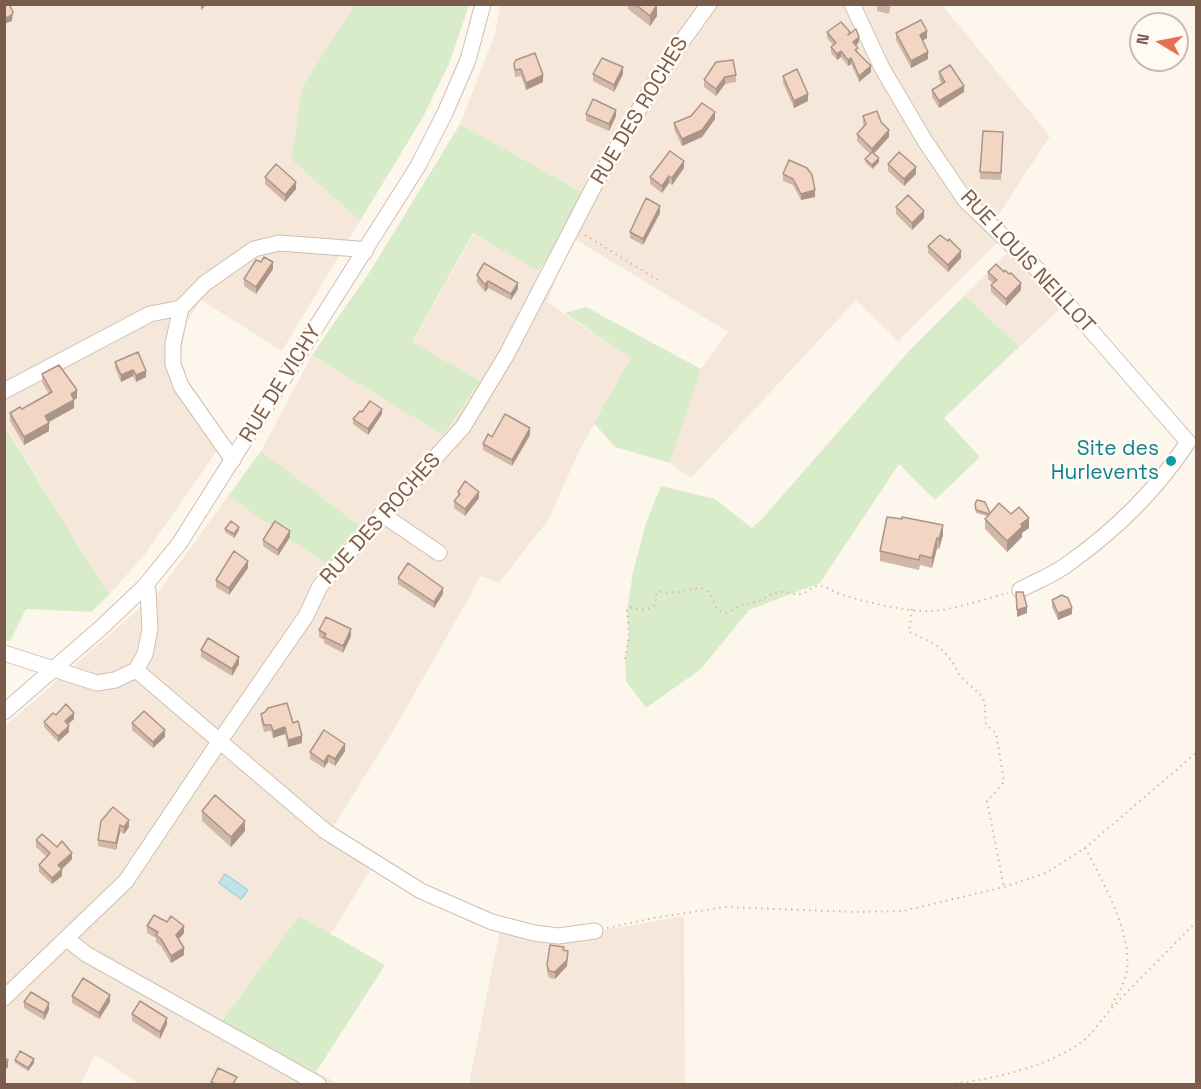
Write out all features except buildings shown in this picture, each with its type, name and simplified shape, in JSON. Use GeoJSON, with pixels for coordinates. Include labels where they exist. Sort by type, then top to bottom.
{"type":"FeatureCollection","features":[{"type":"Feature","properties":{"kind":"street","name":"RUE DE VICHY"},"geometry":{"type":"LineString","coordinates":[[4,712],[103,626],[144,586],[179,544],[418,166],[445,113],[468,60],[483,4]]}},
{"type":"Feature","properties":{"kind":"street","name":"RUE DES ROCHES"},"geometry":{"type":"LineString","coordinates":[[4,998],[126,881],[306,616],[320,586],[381,514],[383,515],[463,427],[507,354],[594,186],[667,62],[709,4]]}},
{"type":"Feature","properties":{"kind":"street","name":"RUE LOUIS NEILLOT"},"geometry":{"type":"LineString","coordinates":[[852,4],[887,76],[925,141],[965,200],[1041,273],[1188,442],[1168,472],[1120,522],[1063,568],[1020,590]]}},
{"type":"Feature","properties":{"kind":"street"},"geometry":{"type":"LineString","coordinates":[[232,460],[181,386],[173,364],[173,344],[181,308],[204,284],[254,249],[279,243],[358,249],[365,252]]}},
{"type":"Feature","properties":{"kind":"street"},"geometry":{"type":"LineString","coordinates":[[4,391],[150,314],[181,308]]}},
{"type":"Feature","properties":{"kind":"street"},"geometry":{"type":"LineString","coordinates":[[383,515],[439,553]]}},
{"type":"Feature","properties":{"kind":"street"},"geometry":{"type":"LineString","coordinates":[[4,653],[97,683],[115,680],[136,670],[145,654],[150,629],[148,591],[144,586]]}},
{"type":"Feature","properties":{"kind":"street"},"geometry":{"type":"LineString","coordinates":[[136,670],[325,831],[421,891],[492,922],[534,933],[558,936],[595,931]]}},
{"type":"Feature","properties":{"kind":"street"},"geometry":{"type":"LineString","coordinates":[[67,939],[86,954],[318,1084]]}},
{"type":"Feature","properties":{"kind":"path"},"geometry":{"type":"LineString","coordinates":[[572,227],[661,282]]}},
{"type":"Feature","properties":{"kind":"path"},"geometry":{"type":"LineString","coordinates":[[625,659],[629,634],[627,610],[630,607],[649,609],[654,605],[659,591],[673,594],[699,588],[705,589],[711,595],[714,606],[720,612],[726,613],[771,594],[780,592],[804,594],[816,586],[823,586],[841,595],[931,611],[949,609],[1020,590]]}},
{"type":"Feature","properties":{"kind":"path"},"geometry":{"type":"LineString","coordinates":[[912,609],[909,632],[935,644],[952,661],[960,676],[982,697],[986,725],[996,733],[1004,782],[987,801],[1004,887]]}},
{"type":"Feature","properties":{"kind":"path"},"geometry":{"type":"LineString","coordinates":[[595,931],[654,918],[725,907],[856,912],[903,911],[1004,887],[1046,873],[1084,848],[1197,753]]}},
{"type":"Feature","properties":{"kind":"path"},"geometry":{"type":"LineString","coordinates":[[1084,848],[1106,884],[1128,951],[1126,975],[1109,1011]]}},
{"type":"Feature","properties":{"kind":"path"},"geometry":{"type":"LineString","coordinates":[[948,1084],[982,1081],[1062,1055],[1082,1043],[1109,1011],[1197,922]]}},
{"type":"Feature","properties":{"kind":"shaded area"},"geometry":{"type":"Polygon","coordinates":[[[5,5],[355,5],[302,87],[291,159],[360,221],[282,351],[201,300],[187,322],[180,357],[182,373],[226,438],[145,554],[109,595],[5,425],[5,5]]]}},
{"type":"Feature","properties":{"kind":"shaded area"},"geometry":{"type":"Polygon","coordinates":[[[500,5],[942,5],[1050,136],[995,220],[1070,300],[1019,347],[965,295],[1007,253],[997,243],[898,341],[856,300],[691,478],[670,463],[701,369],[728,332],[563,232],[585,194],[460,124],[495,34],[500,5]]]}},
{"type":"Feature","properties":{"kind":"shaded area"},"geometry":{"type":"Polygon","coordinates":[[[474,233],[556,280],[547,302],[631,358],[578,453],[549,519],[499,583],[481,576],[395,728],[333,827],[378,858],[330,935],[299,916],[222,1021],[339,1084],[139,1084],[95,1054],[81,1084],[5,1084],[4,727],[159,591],[228,496],[326,564],[360,526],[261,451],[312,355],[444,435],[412,343],[474,233]]]}},
{"type":"Feature","properties":{"kind":"shaded area"},"geometry":{"type":"Polygon","coordinates":[[[684,916],[685,1084],[469,1084],[501,925],[581,934],[684,916]]]}},
{"type":"Feature","properties":{"kind":"green space"},"geometry":{"type":"Polygon","coordinates":[[[355,5],[469,5],[449,64],[423,117],[360,221],[291,159],[302,87],[355,5]]]}},
{"type":"Feature","properties":{"kind":"green space"},"geometry":{"type":"Polygon","coordinates":[[[460,124],[585,194],[539,271],[473,233],[412,342],[480,381],[443,435],[312,355],[371,270],[460,124]]]}},
{"type":"Feature","properties":{"kind":"green space"},"geometry":{"type":"Polygon","coordinates":[[[965,295],[1019,347],[944,418],[980,457],[935,500],[899,464],[820,583],[749,610],[701,669],[646,708],[626,681],[625,659],[629,634],[627,610],[633,572],[646,523],[661,486],[715,499],[752,528],[909,351],[965,295]]]}},
{"type":"Feature","properties":{"kind":"green space"},"geometry":{"type":"Polygon","coordinates":[[[586,307],[701,369],[670,463],[615,447],[594,423],[631,358],[565,313],[586,307]]]}},
{"type":"Feature","properties":{"kind":"green space"},"geometry":{"type":"Polygon","coordinates":[[[4,425],[109,595],[91,612],[26,609],[10,641],[4,640],[4,425]]]}},
{"type":"Feature","properties":{"kind":"green space"},"geometry":{"type":"Polygon","coordinates":[[[261,451],[360,526],[326,564],[228,496],[261,451]]]}},
{"type":"Feature","properties":{"kind":"green space"},"geometry":{"type":"Polygon","coordinates":[[[299,916],[385,965],[316,1072],[222,1021],[299,916]]]}},
{"type":"Feature","properties":{"kind":"water"},"geometry":{"type":"Polygon","coordinates":[[[225,874],[248,890],[241,899],[219,883],[225,874]]]}},
{"type":"Feature","properties":{"kind":"place","name":"Site des Hurlevents"},"geometry":{"type":"Point","coordinates":[1171,461]}}]}
